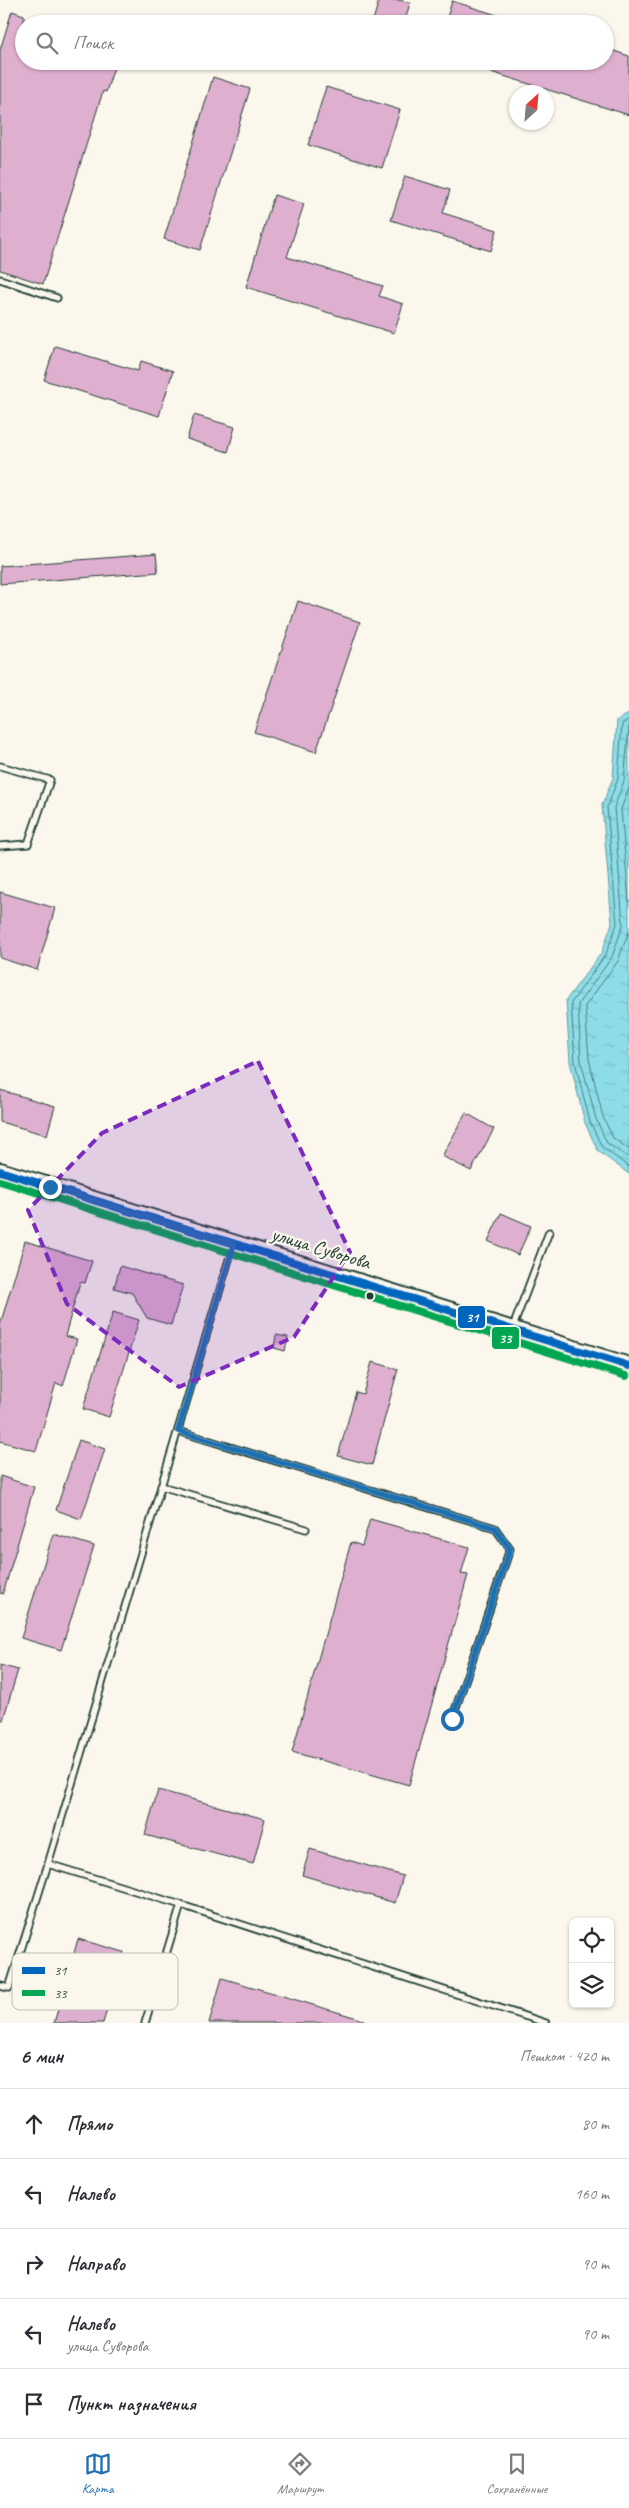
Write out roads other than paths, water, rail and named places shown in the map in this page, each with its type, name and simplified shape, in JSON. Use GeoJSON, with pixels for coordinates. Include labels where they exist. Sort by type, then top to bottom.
{"type":"FeatureCollection","features":[{"type":"Feature","properties":{"kind":"main road","name":"улица Суворова"},"geometry":{"type":"LineString","coordinates":[[0,1171],[629,1366]]}},
{"type":"Feature","properties":{"kind":"lane"},"geometry":{"type":"LineString","coordinates":[[0,279],[57,298]]}},
{"type":"Feature","properties":{"kind":"lane"},"geometry":{"type":"LineString","coordinates":[[0,766],[50,780],[28,844],[0,846]]}},
{"type":"Feature","properties":{"kind":"lane"},"geometry":{"type":"LineString","coordinates":[[512,1329],[549,1232]]}},
{"type":"Feature","properties":{"kind":"lane"},"geometry":{"type":"LineString","coordinates":[[21,1953],[234,1244]]}},
{"type":"Feature","properties":{"kind":"lane"},"geometry":{"type":"LineString","coordinates":[[178,1431],[495,1528],[510,1549],[452,1719]]}},
{"type":"Feature","properties":{"kind":"lane"},"geometry":{"type":"LineString","coordinates":[[161,1486],[306,1529]]}},
{"type":"Feature","properties":{"kind":"lane"},"geometry":{"type":"LineString","coordinates":[[48,1864],[546,2023]]}},
{"type":"Feature","properties":{"kind":"lane"},"geometry":{"type":"LineString","coordinates":[[166,1953],[181,1905]]}},
{"type":"Feature","properties":{"kind":"lane"},"geometry":{"type":"LineString","coordinates":[[0,1986],[10,1988],[12,1981]]}},
{"type":"Feature","properties":{"kind":"lane"},"geometry":{"type":"LineString","coordinates":[[145,2023],[149,2010]]}},
{"type":"Feature","properties":{"kind":"water"},"geometry":{"type":"Polygon","coordinates":[[[629,714],[629,1174],[598,1151],[585,1123],[570,1062],[566,1000],[602,952],[612,923],[602,805],[613,778],[617,720],[629,714]]]}}]}
